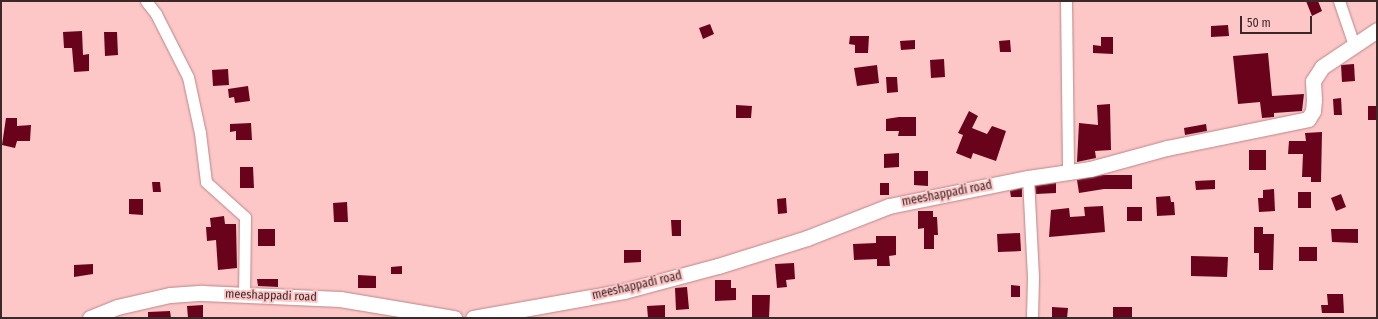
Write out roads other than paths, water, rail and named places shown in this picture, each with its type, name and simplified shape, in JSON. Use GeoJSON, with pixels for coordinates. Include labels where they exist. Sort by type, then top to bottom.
{"type":"FeatureCollection","features":[{"type":"Feature","properties":{"kind":"street"},"geometry":{"type":"LineString","coordinates":[[146,1],[156,14],[188,76],[200,133],[206,182],[245,217],[244,296]]}},
{"type":"Feature","properties":{"kind":"street"},"geometry":{"type":"LineString","coordinates":[[1066,1],[1068,170]]}},
{"type":"Feature","properties":{"kind":"street"},"geometry":{"type":"LineString","coordinates":[[1339,1],[1354,45]]}},
{"type":"Feature","properties":{"kind":"street","name":"meeshappadi road"},"geometry":{"type":"LineString","coordinates":[[474,318],[624,291],[732,262],[807,238],[889,206],[1068,170],[1090,170],[1167,148],[1308,119],[1313,111],[1313,81],[1319,72],[1354,45],[1377,30]]}},
{"type":"Feature","properties":{"kind":"street"},"geometry":{"type":"LineString","coordinates":[[1028,178],[1033,277],[1032,318]]}},
{"type":"Feature","properties":{"kind":"street","name":"meeshappadi road"},"geometry":{"type":"LineString","coordinates":[[90,318],[117,307],[170,295],[340,299],[454,318]]}}]}
